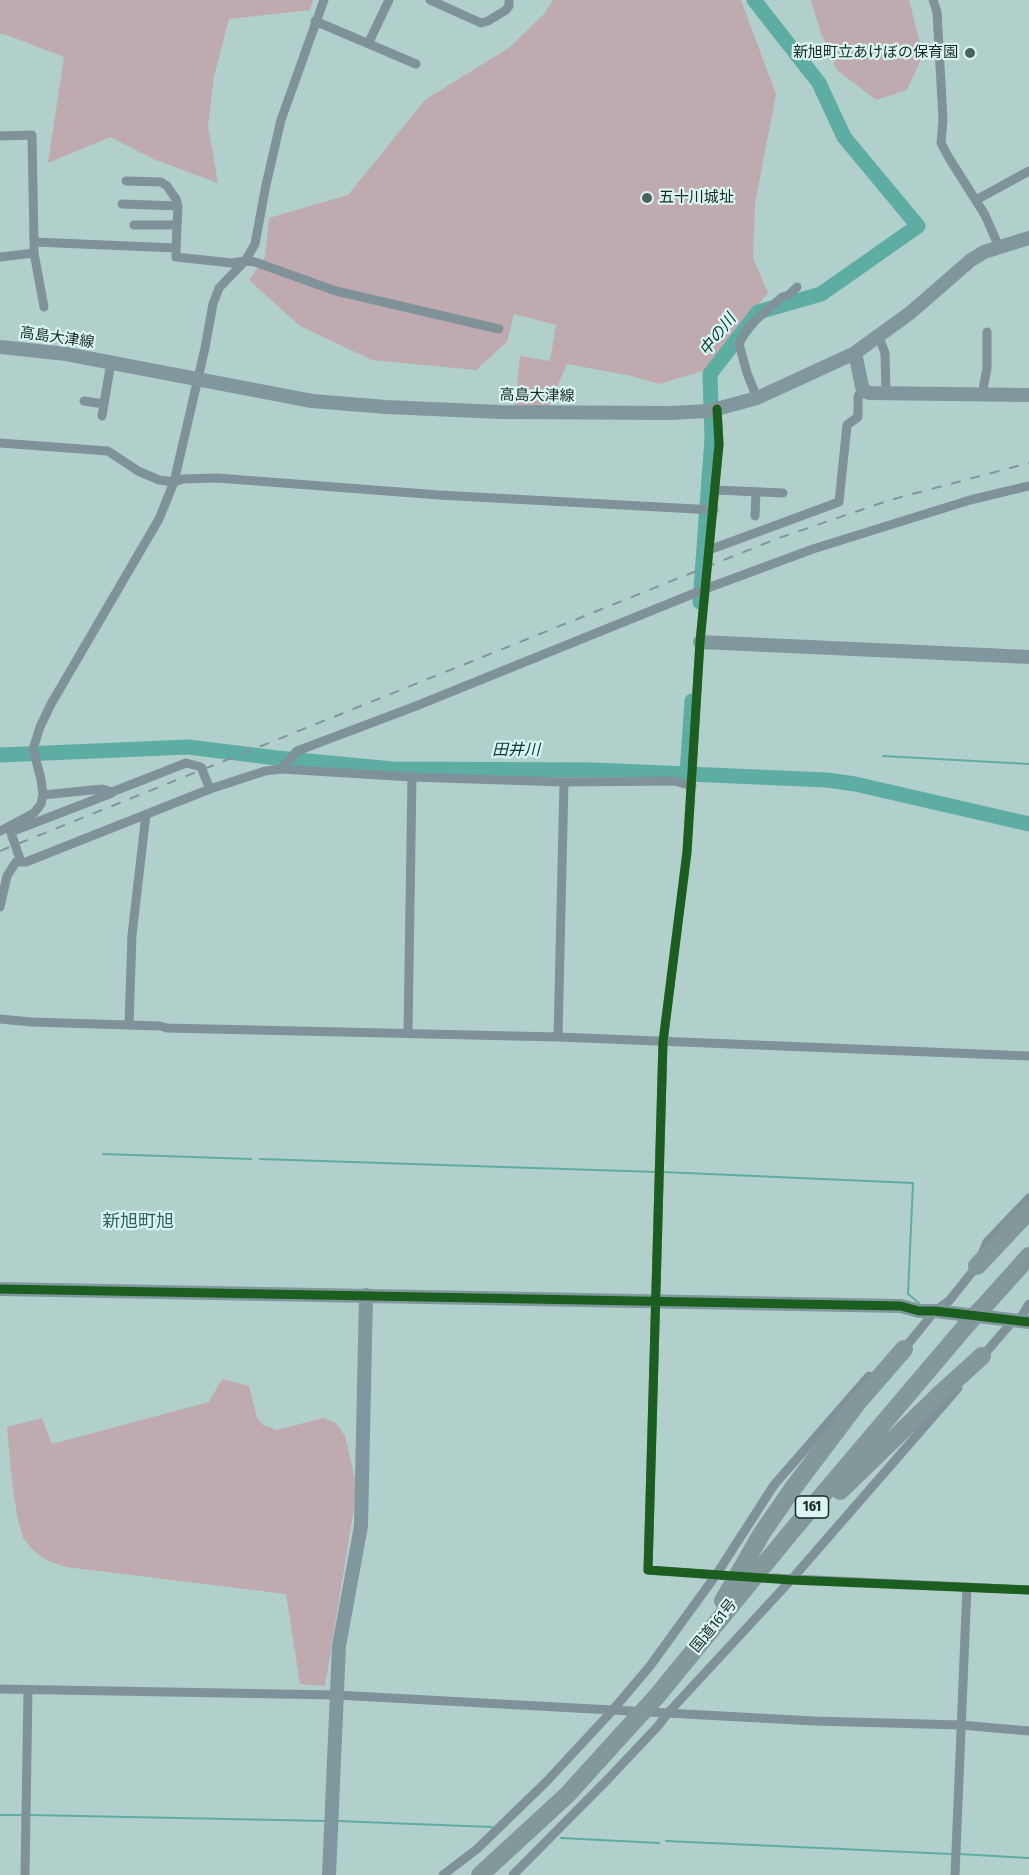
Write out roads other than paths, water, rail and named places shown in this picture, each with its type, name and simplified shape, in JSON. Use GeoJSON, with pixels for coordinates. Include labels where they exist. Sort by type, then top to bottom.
{"type":"FeatureCollection","features":[{"type":"Feature","properties":{"kind":"highway"},"geometry":{"type":"LineString","coordinates":[[977,1266],[1029,1211]]}},
{"type":"Feature","properties":{"kind":"highway","name":"国道161号"},"geometry":{"type":"LineString","coordinates":[[480,1875],[567,1795],[657,1696],[791,1532],[970,1321],[1029,1256]]}},
{"type":"Feature","properties":{"kind":"highway"},"geometry":{"type":"LineString","coordinates":[[689,1656],[762,1533],[791,1491],[858,1402],[904,1349]]}},
{"type":"Feature","properties":{"kind":"highway"},"geometry":{"type":"LineString","coordinates":[[689,1656],[722,1625],[825,1505],[982,1356]]}},
{"type":"Feature","properties":{"kind":"street"},"geometry":{"type":"LineString","coordinates":[[4,829],[34,813],[41,804],[43,795],[33,750],[40,727],[159,519],[174,482],[213,304],[219,288],[244,261],[255,244],[281,120],[324,0]]}},
{"type":"Feature","properties":{"kind":"street"},"geometry":{"type":"LineString","coordinates":[[368,44],[389,0]]}},
{"type":"Feature","properties":{"kind":"street"},"geometry":{"type":"LineString","coordinates":[[430,0],[481,23],[506,10],[509,6],[508,0]]}},
{"type":"Feature","properties":{"kind":"street"},"geometry":{"type":"LineString","coordinates":[[933,0],[938,24],[943,119],[941,143],[985,215],[999,247]]}},
{"type":"Feature","properties":{"kind":"street"},"geometry":{"type":"LineString","coordinates":[[315,21],[416,64]]}},
{"type":"Feature","properties":{"kind":"street"},"geometry":{"type":"LineString","coordinates":[[0,136],[32,135],[34,248],[45,307]]}},
{"type":"Feature","properties":{"kind":"street"},"geometry":{"type":"LineString","coordinates":[[976,200],[1029,171]]}},
{"type":"Feature","properties":{"kind":"street"},"geometry":{"type":"LineString","coordinates":[[126,181],[161,182],[167,186],[176,199],[178,206],[176,257],[232,263],[255,262],[336,291],[499,329]]}},
{"type":"Feature","properties":{"kind":"street"},"geometry":{"type":"LineString","coordinates":[[122,204],[178,206]]}},
{"type":"Feature","properties":{"kind":"street"},"geometry":{"type":"LineString","coordinates":[[134,225],[177,225]]}},
{"type":"Feature","properties":{"kind":"street","name":"高島大津線"},"geometry":{"type":"LineString","coordinates":[[0,347],[66,354],[312,401],[386,407],[524,413],[670,413],[714,410],[757,398],[855,353],[910,313],[971,260],[999,247],[1029,238]]}},
{"type":"Feature","properties":{"kind":"street"},"geometry":{"type":"LineString","coordinates":[[0,257],[34,248],[176,248]]}},
{"type":"Feature","properties":{"kind":"street"},"geometry":{"type":"LineString","coordinates":[[757,398],[738,344],[748,327],[797,287]]}},
{"type":"Feature","properties":{"kind":"street"},"geometry":{"type":"LineString","coordinates":[[982,395],[987,368],[987,332]]}},
{"type":"Feature","properties":{"kind":"street"},"geometry":{"type":"LineString","coordinates":[[879,337],[885,353],[886,393]]}},
{"type":"Feature","properties":{"kind":"street"},"geometry":{"type":"LineString","coordinates":[[855,353],[863,391]]}},
{"type":"Feature","properties":{"kind":"street"},"geometry":{"type":"LineString","coordinates":[[102,416],[111,362]]}},
{"type":"Feature","properties":{"kind":"street"},"geometry":{"type":"LineString","coordinates":[[709,550],[839,502],[848,425],[858,417],[858,396],[863,391],[1029,395]]}},
{"type":"Feature","properties":{"kind":"street"},"geometry":{"type":"LineString","coordinates":[[84,400],[104,404]]}},
{"type":"Feature","properties":{"kind":"street"},"geometry":{"type":"LineString","coordinates":[[714,410],[719,444],[700,642],[687,852],[663,1042],[648,1570],[729,1575]]}},
{"type":"Feature","properties":{"kind":"street"},"geometry":{"type":"LineString","coordinates":[[0,443],[108,451],[138,471],[159,480],[174,482],[183,479],[217,478],[438,495],[714,510]]}},
{"type":"Feature","properties":{"kind":"street"},"geometry":{"type":"LineString","coordinates":[[282,767],[297,751],[416,706],[705,589],[825,546],[970,500],[1029,486]]}},
{"type":"Feature","properties":{"kind":"street"},"geometry":{"type":"LineString","coordinates":[[716,490],[783,493]]}},
{"type":"Feature","properties":{"kind":"street"},"geometry":{"type":"LineString","coordinates":[[755,516],[756,492]]}},
{"type":"Feature","properties":{"kind":"street"},"geometry":{"type":"LineString","coordinates":[[700,642],[1029,657]]}},
{"type":"Feature","properties":{"kind":"street"},"geometry":{"type":"LineString","coordinates":[[4,829],[16,830],[186,763],[201,767],[210,789]]}},
{"type":"Feature","properties":{"kind":"street"},"geometry":{"type":"LineString","coordinates":[[0,907],[7,876],[16,862],[210,789],[282,767],[412,777],[564,782],[675,781],[692,786]]}},
{"type":"Feature","properties":{"kind":"street"},"geometry":{"type":"LineString","coordinates":[[408,1032],[412,777]]}},
{"type":"Feature","properties":{"kind":"street"},"geometry":{"type":"LineString","coordinates":[[558,1037],[564,782]]}},
{"type":"Feature","properties":{"kind":"street"},"geometry":{"type":"LineString","coordinates":[[43,795],[102,789],[112,792]]}},
{"type":"Feature","properties":{"kind":"street"},"geometry":{"type":"LineString","coordinates":[[129,1025],[132,935],[146,814]]}},
{"type":"Feature","properties":{"kind":"street"},"geometry":{"type":"LineString","coordinates":[[4,829],[21,862]]}},
{"type":"Feature","properties":{"kind":"street"},"geometry":{"type":"LineString","coordinates":[[0,1019],[179,1029],[408,1032],[1029,1056]]}},
{"type":"Feature","properties":{"kind":"street"},"geometry":{"type":"LineString","coordinates":[[443,1875],[477,1849],[547,1781],[612,1711],[650,1666],[716,1575],[774,1485],[895,1348],[904,1349],[935,1311],[949,1301],[977,1266],[987,1242],[1029,1198]]}},
{"type":"Feature","properties":{"kind":"street"},"geometry":{"type":"LineString","coordinates":[[0,1289],[901,1306],[919,1311],[1020,1322]]}},
{"type":"Feature","properties":{"kind":"street"},"geometry":{"type":"LineString","coordinates":[[329,1875],[339,1646],[361,1526],[366,1295]]}},
{"type":"Feature","properties":{"kind":"street"},"geometry":{"type":"LineString","coordinates":[[513,1875],[609,1778],[791,1580],[974,1370],[982,1356],[1020,1322],[1029,1304]]}},
{"type":"Feature","properties":{"kind":"street"},"geometry":{"type":"LineString","coordinates":[[773,1578],[1029,1590]]}},
{"type":"Feature","properties":{"kind":"street"},"geometry":{"type":"LineString","coordinates":[[955,1875],[967,1587]]}},
{"type":"Feature","properties":{"kind":"street"},"geometry":{"type":"LineString","coordinates":[[0,1689],[336,1695],[667,1714],[961,1725],[1029,1731]]}},
{"type":"Feature","properties":{"kind":"street"},"geometry":{"type":"LineString","coordinates":[[25,1875],[28,1690]]}},
{"type":"Feature","properties":{"kind":"waterway","name":"中の川"},"geometry":{"type":"LineString","coordinates":[[700,602],[712,438],[710,374],[758,312],[821,294],[918,226],[844,137],[819,83],[754,0]]}},
{"type":"Feature","properties":{"kind":"waterway","name":"中の川"},"geometry":{"type":"LineString","coordinates":[[687,773],[692,701]]}},
{"type":"Feature","properties":{"kind":"waterway","name":"田井川"},"geometry":{"type":"LineString","coordinates":[[0,755],[188,747],[393,769],[594,770],[827,780],[855,784],[1029,824]]}},
{"type":"Feature","properties":{"kind":"waterway"},"geometry":{"type":"LineString","coordinates":[[883,756],[1029,764]]}},
{"type":"Feature","properties":{"kind":"waterway"},"geometry":{"type":"LineString","coordinates":[[103,1154],[251,1159]]}},
{"type":"Feature","properties":{"kind":"waterway"},"geometry":{"type":"LineString","coordinates":[[260,1159],[656,1172]]}},
{"type":"Feature","properties":{"kind":"waterway"},"geometry":{"type":"LineString","coordinates":[[663,1172],[913,1183],[908,1294],[919,1303]]}},
{"type":"Feature","properties":{"kind":"waterway"},"geometry":{"type":"LineString","coordinates":[[0,1815],[23,1815]]}},
{"type":"Feature","properties":{"kind":"waterway"},"geometry":{"type":"LineString","coordinates":[[30,1815],[326,1821]]}},
{"type":"Feature","properties":{"kind":"waterway"},"geometry":{"type":"LineString","coordinates":[[337,1821],[492,1827]]}},
{"type":"Feature","properties":{"kind":"waterway"},"geometry":{"type":"LineString","coordinates":[[561,1838],[659,1843]]}},
{"type":"Feature","properties":{"kind":"waterway"},"geometry":{"type":"LineString","coordinates":[[666,1841],[951,1854]]}},
{"type":"Feature","properties":{"kind":"waterway"},"geometry":{"type":"LineString","coordinates":[[959,1854],[1029,1858]]}},
{"type":"Feature","properties":{"kind":"railway"},"geometry":{"type":"LineString","coordinates":[[0,851],[776,539],[890,500],[1029,463]]}},
{"type":"Feature","properties":{"kind":"place","name":"新旭町立あけぼの保育園"},"geometry":{"type":"Point","coordinates":[970,53]}},
{"type":"Feature","properties":{"kind":"place","name":"五十川城址"},"geometry":{"type":"Point","coordinates":[647,198]}},
{"type":"Feature","properties":{"kind":"district","name":"新旭町旭"},"geometry":{"type":"Point","coordinates":[138,1222]}}]}
